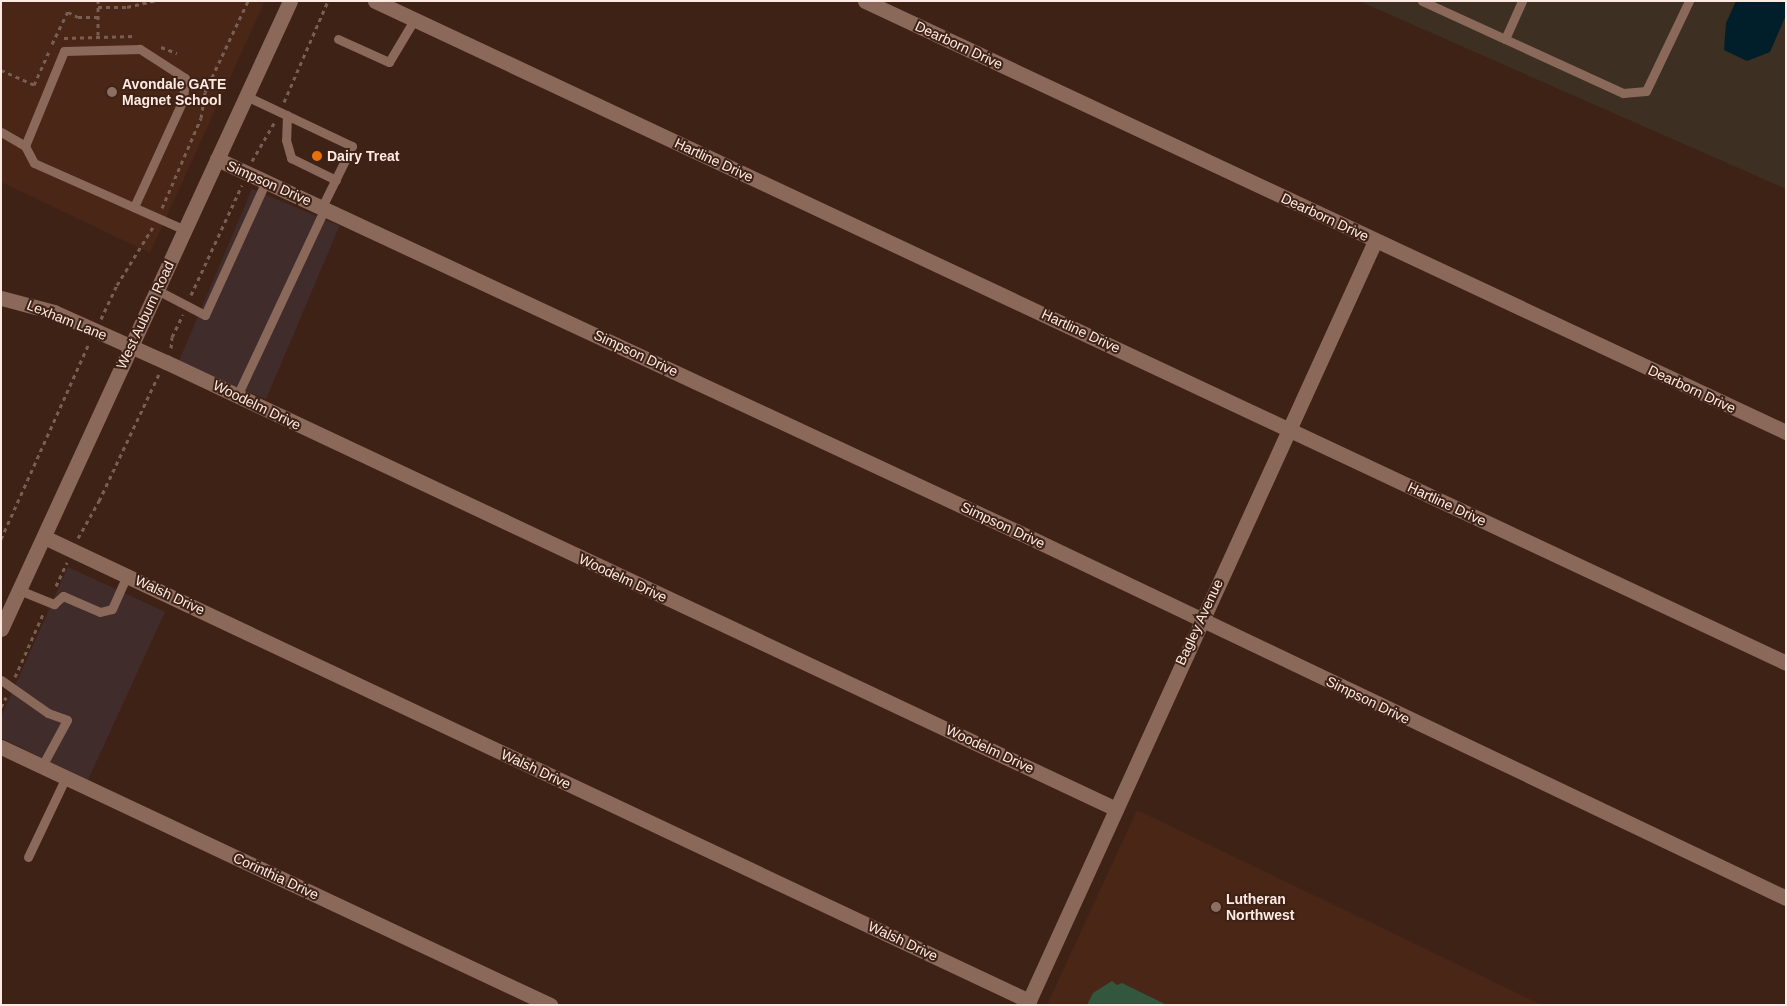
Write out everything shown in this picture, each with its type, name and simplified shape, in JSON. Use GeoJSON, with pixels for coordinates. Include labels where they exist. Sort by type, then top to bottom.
{"type":"FeatureCollection","features":[{"type":"Feature","properties":{"kind":"street","name":"West Auburn Road"},"geometry":{"type":"LineString","coordinates":[[1,628],[290,1]]}},
{"type":"Feature","properties":{"kind":"street","name":"Hartline Drive"},"geometry":{"type":"LineString","coordinates":[[375,1],[1786,663]]}},
{"type":"Feature","properties":{"kind":"street","name":"Dearborn Drive"},"geometry":{"type":"LineString","coordinates":[[865,1],[1786,432]]}},
{"type":"Feature","properties":{"kind":"street","name":"Simpson Drive"},"geometry":{"type":"LineString","coordinates":[[217,159],[324,207],[1201,619],[1786,898]]}},
{"type":"Feature","properties":{"kind":"street","name":"Bagley Avenue"},"geometry":{"type":"LineString","coordinates":[[1028,1003],[1201,619],[1375,241]]}},
{"type":"Feature","properties":{"kind":"street","name":"Lexham Lane"},"geometry":{"type":"LineString","coordinates":[[1,298],[54,312],[130,346]]}},
{"type":"Feature","properties":{"kind":"street","name":"Woodelm Drive"},"geometry":{"type":"LineString","coordinates":[[130,346],[1116,808]]}},
{"type":"Feature","properties":{"kind":"street","name":"Walsh Drive"},"geometry":{"type":"LineString","coordinates":[[44,537],[1028,1003]]}},
{"type":"Feature","properties":{"kind":"street","name":"Corinthia Drive"},"geometry":{"type":"LineString","coordinates":[[1,747],[550,1005]]}},
{"type":"Feature","properties":{"kind":"lane"},"geometry":{"type":"LineString","coordinates":[[1422,1],[1623,93],[1646,91],[1689,1]]}},
{"type":"Feature","properties":{"kind":"lane"},"geometry":{"type":"LineString","coordinates":[[1505,39],[1522,1]]}},
{"type":"Feature","properties":{"kind":"lane"},"geometry":{"type":"LineString","coordinates":[[338,39],[389,62],[414,20]]}},
{"type":"Feature","properties":{"kind":"lane"},"geometry":{"type":"LineString","coordinates":[[25,146],[64,51],[140,49],[185,78],[183,100],[134,207]]}},
{"type":"Feature","properties":{"kind":"lane"},"geometry":{"type":"LineString","coordinates":[[237,396],[352,146],[246,96]]}},
{"type":"Feature","properties":{"kind":"lane"},"geometry":{"type":"LineString","coordinates":[[287,115],[286,140],[291,158],[336,180]]}},
{"type":"Feature","properties":{"kind":"lane"},"geometry":{"type":"LineString","coordinates":[[1,132],[25,146],[34,162],[185,230]]}},
{"type":"Feature","properties":{"kind":"lane"},"geometry":{"type":"LineString","coordinates":[[157,290],[205,315],[266,181]]}},
{"type":"Feature","properties":{"kind":"lane"},"geometry":{"type":"LineString","coordinates":[[19,590],[54,604],[63,596],[100,612],[112,609],[127,575]]}},
{"type":"Feature","properties":{"kind":"lane"},"geometry":{"type":"LineString","coordinates":[[1,680],[48,713],[67,720],[42,766]]}},
{"type":"Feature","properties":{"kind":"lane"},"geometry":{"type":"LineString","coordinates":[[28,857],[66,777]]}},
{"type":"Feature","properties":{"kind":"path"},"geometry":{"type":"LineString","coordinates":[[98,1],[98,35]]}},
{"type":"Feature","properties":{"kind":"path"},"geometry":{"type":"LineString","coordinates":[[98,7],[127,7],[154,1]]}},
{"type":"Feature","properties":{"kind":"path"},"geometry":{"type":"LineString","coordinates":[[166,201],[201,118],[205,92],[248,1]]}},
{"type":"Feature","properties":{"kind":"path"},"geometry":{"type":"LineString","coordinates":[[50,50],[68,10],[78,17],[98,17]]}},
{"type":"Feature","properties":{"kind":"path"},"geometry":{"type":"LineString","coordinates":[[100,320],[117,285],[151,233]]}},
{"type":"Feature","properties":{"kind":"path"},"geometry":{"type":"LineString","coordinates":[[1,539],[90,341]]}},
{"type":"Feature","properties":{"kind":"shaded area","name":"Avondale GATE Magnet School"},"geometry":{"type":"Polygon","coordinates":[[[1,1],[265,1],[150,253],[1,182],[1,1]]]}},
{"type":"Feature","properties":{"kind":"shaded area"},"geometry":{"type":"Polygon","coordinates":[[[1359,1],[1786,1],[1786,189],[1359,1]]]}},
{"type":"Feature","properties":{"kind":"shaded area"},"geometry":{"type":"Polygon","coordinates":[[[252,189],[339,226],[266,399],[179,362],[252,189]]]}},
{"type":"Feature","properties":{"kind":"shaded area"},"geometry":{"type":"Polygon","coordinates":[[[68,567],[165,612],[88,780],[1,738],[1,717],[68,567]]]}},
{"type":"Feature","properties":{"kind":"shaded area","name":"Lutheran Northwest"},"geometry":{"type":"Polygon","coordinates":[[[1137,810],[1542,1005],[1047,1005],[1137,810]]]}},
{"type":"Feature","properties":{"kind":"green space"},"geometry":{"type":"Polygon","coordinates":[[[1112,981],[1117,985],[1122,983],[1167,1005],[1087,1005],[1093,993],[1112,981]]]}},
{"type":"Feature","properties":{"kind":"water"},"geometry":{"type":"Polygon","coordinates":[[[1736,1],[1786,1],[1786,15],[1770,52],[1747,61],[1724,50],[1726,23],[1736,1]]]}},
{"type":"Feature","properties":{"kind":"place","name":"Avondale GATE Magnet School"},"geometry":{"type":"Point","coordinates":[112,92]}},
{"type":"Feature","properties":{"kind":"place","name":"Dairy Treat"},"geometry":{"type":"Point","coordinates":[317,156]}},
{"type":"Feature","properties":{"kind":"place","name":"Lutheran Northwest"},"geometry":{"type":"Point","coordinates":[1216,907]}}]}
